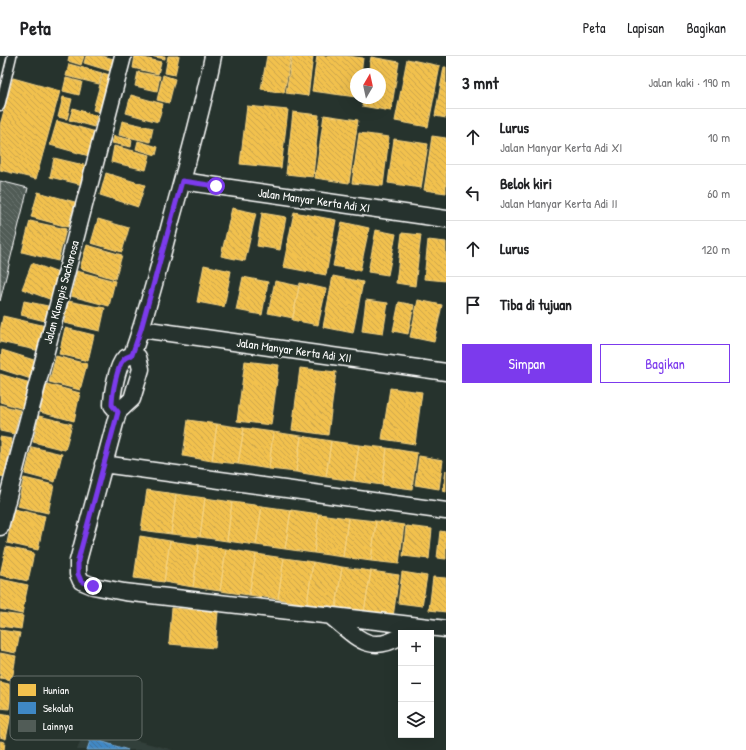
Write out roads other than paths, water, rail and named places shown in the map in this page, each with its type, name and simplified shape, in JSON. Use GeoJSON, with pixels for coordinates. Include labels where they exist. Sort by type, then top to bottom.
{"type":"FeatureCollection","features":[{"type":"Feature","properties":{"kind":"street","name":"Jalan Klampis Sacharosa"},"geometry":{"type":"LineString","coordinates":[[0,527],[123,56]]}},
{"type":"Feature","properties":{"kind":"street"},"geometry":{"type":"LineString","coordinates":[[213,56],[206,90],[141,329],[132,355],[124,358],[121,363],[112,395],[112,405],[118,412],[78,560],[78,574],[81,581],[93,586],[124,592],[328,614],[413,629],[446,629]]}},
{"type":"Feature","properties":{"kind":"street","name":"Jalan Manyar Kerta Adi XI"},"geometry":{"type":"LineString","coordinates":[[182,181],[446,218]]}},
{"type":"Feature","properties":{"kind":"street","name":"Jalan Manyar Kerta Adi XII"},"geometry":{"type":"LineString","coordinates":[[141,329],[446,372]]}},
{"type":"Feature","properties":{"kind":"street"},"geometry":{"type":"LineString","coordinates":[[103,464],[446,511]]}},
{"type":"Feature","properties":{"kind":"street"},"geometry":{"type":"LineString","coordinates":[[328,614],[366,643],[375,646],[390,643],[398,638]]}},
{"type":"Feature","properties":{"kind":"lane"},"geometry":{"type":"LineString","coordinates":[[0,106],[12,56]]}}]}
